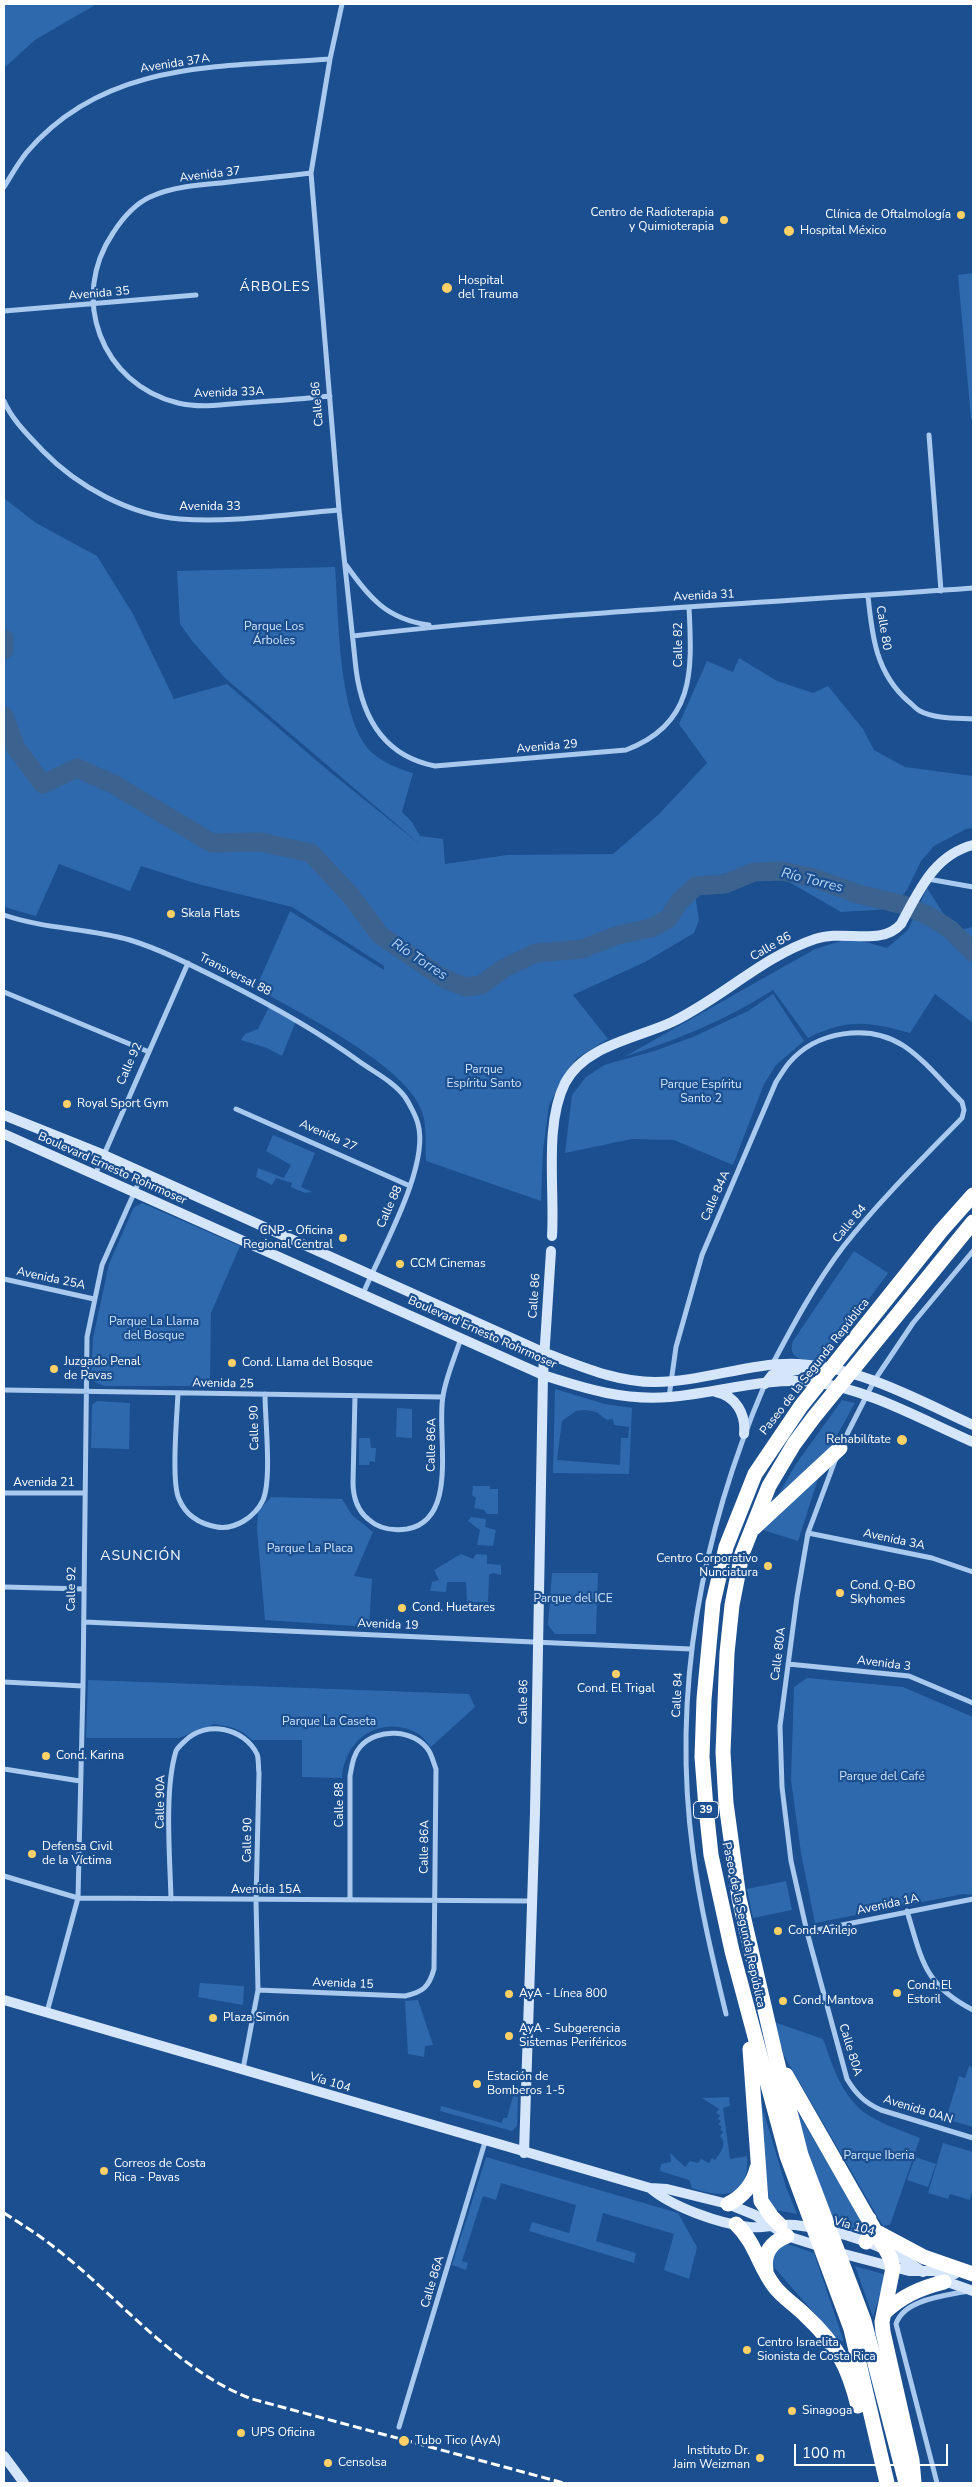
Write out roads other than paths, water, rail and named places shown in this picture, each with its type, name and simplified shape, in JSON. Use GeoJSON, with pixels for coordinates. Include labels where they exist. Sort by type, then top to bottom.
{"type":"FeatureCollection","features":[{"type":"Feature","properties":{"kind":"highway","name":"Paseo de la Segunda República"},"geometry":{"type":"LineString","coordinates":[[884,2482],[850,2329],[795,2181],[746,2010],[711,1855],[702,1757],[707,1652],[714,1603],[726,1547],[754,1474],[781,1432],[941,1231],[973,1195]]}},
{"type":"Feature","properties":{"kind":"highway","name":"Paseo de la Segunda República"},"geometry":{"type":"LineString","coordinates":[[906,2483],[864,2321],[809,2179],[775,2054],[739,1898],[726,1803],[724,1743],[727,1653],[732,1605],[750,1532],[769,1486],[809,1424],[973,1222]]}},
{"type":"Feature","properties":{"kind":"highway"},"geometry":{"type":"LineString","coordinates":[[750,1532],[840,1448]]}},
{"type":"Feature","properties":{"kind":"highway"},"geometry":{"type":"LineString","coordinates":[[746,2010],[759,2156],[761,2201],[772,2217],[787,2231],[769,2246],[766,2255],[767,2274]]}},
{"type":"Feature","properties":{"kind":"highway"},"geometry":{"type":"LineString","coordinates":[[775,2054],[869,2218],[871,2237],[887,2250],[893,2268],[884,2314],[883,2332],[912,2460],[914,2483]]}},
{"type":"Feature","properties":{"kind":"highway"},"geometry":{"type":"LineString","coordinates":[[728,2204],[742,2196],[749,2188],[755,2178],[759,2156]]}},
{"type":"Feature","properties":{"kind":"highway"},"geometry":{"type":"LineString","coordinates":[[736,2224],[753,2244],[774,2286],[826,2336],[851,2374],[884,2482]]}},
{"type":"Feature","properties":{"kind":"highway"},"geometry":{"type":"LineString","coordinates":[[871,2237],[973,2276]]}},
{"type":"Feature","properties":{"kind":"highway"},"geometry":{"type":"LineString","coordinates":[[884,2314],[905,2296],[917,2290],[944,2282]]}},
{"type":"Feature","properties":{"kind":"main road"},"geometry":{"type":"LineString","coordinates":[[928,879],[936,865],[949,855],[973,845]]}},
{"type":"Feature","properties":{"kind":"main road","name":"Calle 86"},"geometry":{"type":"LineString","coordinates":[[552,1236],[554,1126],[560,1095],[566,1081],[577,1069],[599,1052],[671,1022],[695,1009],[791,948],[817,938],[834,935],[886,936],[895,932],[902,924],[916,896],[928,879]]}},
{"type":"Feature","properties":{"kind":"main road","name":"Boulevard Ernesto Rohrmoser"},"geometry":{"type":"LineString","coordinates":[[4,1114],[104,1155],[371,1273],[545,1353],[605,1376],[634,1381],[672,1381],[772,1365],[798,1364],[821,1367],[871,1380],[973,1425]]}},
{"type":"Feature","properties":{"kind":"main road","name":"Boulevard Ernesto Rohrmoser"},"geometry":{"type":"LineString","coordinates":[[4,1134],[544,1375],[599,1393],[629,1398],[669,1398],[792,1381],[814,1382],[864,1395],[973,1442]]}},
{"type":"Feature","properties":{"kind":"main road","name":"Calle 86"},"geometry":{"type":"LineString","coordinates":[[524,2153],[532,1901],[544,1375],[551,1251]]}},
{"type":"Feature","properties":{"kind":"main road"},"geometry":{"type":"LineString","coordinates":[[527,1345],[538,1342],[546,1327]]}},
{"type":"Feature","properties":{"kind":"main road"},"geometry":{"type":"LineString","coordinates":[[765,1384],[772,1375],[821,1367]]}},
{"type":"Feature","properties":{"kind":"main road"},"geometry":{"type":"LineString","coordinates":[[712,1392],[721,1393],[735,1402],[743,1417],[744,1434]]}},
{"type":"Feature","properties":{"kind":"main road","name":"Vía 104"},"geometry":{"type":"LineString","coordinates":[[4,2000],[524,2153],[650,2188],[667,2189],[728,2204],[844,2254],[893,2268],[923,2272],[942,2271],[973,2276]]}},
{"type":"Feature","properties":{"kind":"main road","name":"Vía 104"},"geometry":{"type":"LineString","coordinates":[[650,2188],[670,2204],[736,2224],[787,2231],[871,2237]]}},
{"type":"Feature","properties":{"kind":"main road","name":"Vía 104"},"geometry":{"type":"LineString","coordinates":[[887,2250],[923,2272],[944,2282],[972,2290]]}},
{"type":"Feature","properties":{"kind":"main road"},"geometry":{"type":"LineString","coordinates":[[4,2456],[24,2483]]}},
{"type":"Feature","properties":{"kind":"street","name":"Calle 86"},"geometry":{"type":"LineString","coordinates":[[342,4],[330,59],[311,173],[340,510],[358,686],[373,724],[382,738],[406,758],[435,766]]}},
{"type":"Feature","properties":{"kind":"street","name":"Avenida 37A"},"geometry":{"type":"LineString","coordinates":[[4,187],[27,152],[66,116],[99,95],[128,83],[152,76],[196,69],[330,59]]}},
{"type":"Feature","properties":{"kind":"street","name":"Avenida 37"},"geometry":{"type":"LineString","coordinates":[[92,305],[93,281],[101,250],[122,219],[149,197],[183,186],[311,173]]}},
{"type":"Feature","properties":{"kind":"street","name":"Avenida 35"},"geometry":{"type":"LineString","coordinates":[[4,311],[196,296]]}},
{"type":"Feature","properties":{"kind":"street","name":"Avenida 33A"},"geometry":{"type":"LineString","coordinates":[[92,305],[99,335],[112,360],[129,379],[152,394],[179,404],[210,406],[330,396]]}},
{"type":"Feature","properties":{"kind":"street","name":"Avenida 33"},"geometry":{"type":"LineString","coordinates":[[4,401],[26,434],[55,464],[86,486],[129,507],[179,519],[222,519],[340,510]]}},
{"type":"Feature","properties":{"kind":"street"},"geometry":{"type":"LineString","coordinates":[[929,435],[940,591]]}},
{"type":"Feature","properties":{"kind":"street","name":"Avenida 31"},"geometry":{"type":"LineString","coordinates":[[346,564],[378,605],[397,617],[437,626]]}},
{"type":"Feature","properties":{"kind":"street","name":"Avenida 31"},"geometry":{"type":"LineString","coordinates":[[353,636],[437,626],[973,588]]}},
{"type":"Feature","properties":{"kind":"street","name":"Calle 80"},"geometry":{"type":"LineString","coordinates":[[868,596],[872,635],[879,661],[895,689],[920,711],[946,718],[973,719]]}},
{"type":"Feature","properties":{"kind":"street","name":"Calle 82"},"geometry":{"type":"LineString","coordinates":[[658,734],[680,706],[688,682],[692,658],[689,607]]}},
{"type":"Feature","properties":{"kind":"street","name":"Avenida 29"},"geometry":{"type":"LineString","coordinates":[[435,766],[626,750],[644,743],[658,734]]}},
{"type":"Feature","properties":{"kind":"street"},"geometry":{"type":"LineString","coordinates":[[928,879],[973,887]]}},
{"type":"Feature","properties":{"kind":"street","name":"Transversal 88"},"geometry":{"type":"LineString","coordinates":[[4,915],[53,927],[94,931],[122,938],[188,963],[322,1034],[404,1096],[418,1124]]}},
{"type":"Feature","properties":{"kind":"street","name":"Calle 92"},"geometry":{"type":"LineString","coordinates":[[95,1176],[188,963]]}},
{"type":"Feature","properties":{"kind":"street"},"geometry":{"type":"LineString","coordinates":[[4,992],[149,1052]]}},
{"type":"Feature","properties":{"kind":"street","name":"Calle 84A"},"geometry":{"type":"LineString","coordinates":[[669,1398],[681,1326],[702,1255],[776,1082],[790,1062],[812,1044],[836,1035],[859,1032],[880,1035],[903,1045],[921,1060],[962,1102],[964,1110]]}},
{"type":"Feature","properties":{"kind":"street","name":"Avenida 27"},"geometry":{"type":"LineString","coordinates":[[236,1109],[410,1186]]}},
{"type":"Feature","properties":{"kind":"street","name":"Calle 84"},"geometry":{"type":"LineString","coordinates":[[772,1365],[801,1311],[842,1248],[877,1207],[962,1118],[964,1110]]}},
{"type":"Feature","properties":{"kind":"street","name":"Calle 88"},"geometry":{"type":"LineString","coordinates":[[363,1294],[410,1186],[419,1156],[418,1124]]}},
{"type":"Feature","properties":{"kind":"street","name":"Calle 92"},"geometry":{"type":"LineString","coordinates":[[47,2012],[78,1898],[83,1686],[87,1337],[102,1265],[143,1173]]}},
{"type":"Feature","properties":{"kind":"street","name":"Calle 80A"},"geometry":{"type":"LineString","coordinates":[[859,2096],[847,2079],[807,1932],[791,1861],[782,1787],[780,1726],[788,1664],[808,1533],[840,1448],[871,1380],[912,1323],[973,1251]]}},
{"type":"Feature","properties":{"kind":"street","name":"Avenida 25A"},"geometry":{"type":"LineString","coordinates":[[4,1279],[94,1299]]}},
{"type":"Feature","properties":{"kind":"street","name":"Calle 86A"},"geometry":{"type":"LineString","coordinates":[[355,1396],[353,1494],[357,1506],[372,1523],[382,1528],[397,1530],[411,1528],[423,1522],[432,1513],[441,1493],[442,1397],[461,1338]]}},
{"type":"Feature","properties":{"kind":"street","name":"Calle 84"},"geometry":{"type":"LineString","coordinates":[[726,2014],[698,1889],[688,1809],[686,1729],[691,1649],[701,1588],[714,1528],[744,1434],[765,1384]]}},
{"type":"Feature","properties":{"kind":"street","name":"Avenida 25"},"geometry":{"type":"LineString","coordinates":[[4,1390],[442,1397]]}},
{"type":"Feature","properties":{"kind":"street","name":"Calle 90"},"geometry":{"type":"LineString","coordinates":[[178,1393],[176,1482],[178,1499],[189,1515],[203,1524],[223,1528],[240,1524],[254,1513],[263,1500],[266,1483],[265,1394]]}},
{"type":"Feature","properties":{"kind":"street","name":"Avenida 21"},"geometry":{"type":"LineString","coordinates":[[4,1493],[85,1493]]}},
{"type":"Feature","properties":{"kind":"street","name":"Avenida 3A"},"geometry":{"type":"LineString","coordinates":[[808,1533],[924,1556],[973,1572]]}},
{"type":"Feature","properties":{"kind":"street"},"geometry":{"type":"LineString","coordinates":[[4,1587],[84,1589]]}},
{"type":"Feature","properties":{"kind":"street","name":"Avenida 19"},"geometry":{"type":"LineString","coordinates":[[84,1622],[691,1649]]}},
{"type":"Feature","properties":{"kind":"street","name":"Avenida 3"},"geometry":{"type":"LineString","coordinates":[[788,1664],[909,1676],[973,1703]]}},
{"type":"Feature","properties":{"kind":"street"},"geometry":{"type":"LineString","coordinates":[[4,1682],[83,1686]]}},
{"type":"Feature","properties":{"kind":"street","name":"Calle 90"},"geometry":{"type":"LineString","coordinates":[[213,1728],[235,1732],[249,1742],[258,1756],[256,1901],[258,1990],[243,2069]]}},
{"type":"Feature","properties":{"kind":"street","name":"Calle 90A"},"geometry":{"type":"LineString","coordinates":[[171,1900],[170,1775],[177,1749],[191,1735],[213,1728]]}},
{"type":"Feature","properties":{"kind":"street","name":"Calle 88"},"geometry":{"type":"LineString","coordinates":[[350,1900],[350,1776],[353,1758],[360,1747],[370,1738],[390,1732]]}},
{"type":"Feature","properties":{"kind":"street","name":"Calle 86A"},"geometry":{"type":"LineString","coordinates":[[390,1732],[408,1734],[421,1742],[429,1751],[436,1769],[434,1969],[430,1982],[425,1988]]}},
{"type":"Feature","properties":{"kind":"street"},"geometry":{"type":"LineString","coordinates":[[4,1769],[80,1781]]}},
{"type":"Feature","properties":{"kind":"street","name":"Avenida 15A"},"geometry":{"type":"LineString","coordinates":[[4,1876],[78,1898],[256,1901],[532,1901]]}},
{"type":"Feature","properties":{"kind":"street","name":"Avenida 1A"},"geometry":{"type":"LineString","coordinates":[[807,1932],[973,1899]]}},
{"type":"Feature","properties":{"kind":"street"},"geometry":{"type":"LineString","coordinates":[[907,1911],[928,1972],[938,1987],[952,1999],[973,2010]]}},
{"type":"Feature","properties":{"kind":"street","name":"Avenida 15"},"geometry":{"type":"LineString","coordinates":[[258,1990],[405,1996],[420,1992],[425,1988]]}},
{"type":"Feature","properties":{"kind":"street","name":"Avenida 0AN"},"geometry":{"type":"LineString","coordinates":[[859,2096],[881,2110],[973,2138]]}},
{"type":"Feature","properties":{"kind":"street","name":"Calle 86A"},"geometry":{"type":"LineString","coordinates":[[399,2427],[485,2142]]}},
{"type":"Feature","properties":{"kind":"street"},"geometry":{"type":"LineString","coordinates":[[937,2483],[896,2324],[902,2311],[911,2306],[972,2290]]}},
{"type":"Feature","properties":{"kind":"waterway","name":"Río Torres"},"geometry":{"type":"LineString","coordinates":[[4,639],[4,650]]}},
{"type":"Feature","properties":{"kind":"waterway","name":"Río Torres"},"geometry":{"type":"LineString","coordinates":[[4,716],[16,748],[43,784],[77,768],[113,784],[212,843],[260,842],[311,853],[351,896],[380,935],[443,978],[465,987],[481,985],[504,968],[536,953],[582,949],[618,935],[651,928],[668,919],[679,902],[696,886],[725,884],[754,872],[782,871],[814,878],[858,894],[904,905],[931,917],[951,930],[973,952]]}},
{"type":"Feature","properties":{"kind":"railway"},"geometry":{"type":"LineString","coordinates":[[4,2213],[42,2238],[78,2266],[173,2352],[224,2386],[252,2399],[564,2483]]}},
{"type":"Feature","properties":{"kind":"place","name":"Clínica de Oftalmología"},"geometry":{"type":"Point","coordinates":[961,215]}},
{"type":"Feature","properties":{"kind":"place","name":"Centro de Radioterapia y Quimioterapia"},"geometry":{"type":"Point","coordinates":[724,220]}},
{"type":"Feature","properties":{"kind":"place","name":"Hospital México"},"geometry":{"type":"Point","coordinates":[789,231]}},
{"type":"Feature","properties":{"kind":"place","name":"Hospital del Trauma"},"geometry":{"type":"Point","coordinates":[447,288]}},
{"type":"Feature","properties":{"kind":"place","name":"Skala Flats"},"geometry":{"type":"Point","coordinates":[171,914]}},
{"type":"Feature","properties":{"kind":"place","name":"Royal Sport Gym"},"geometry":{"type":"Point","coordinates":[67,1104]}},
{"type":"Feature","properties":{"kind":"place","name":"CNP - Oficina Regional Central"},"geometry":{"type":"Point","coordinates":[343,1238]}},
{"type":"Feature","properties":{"kind":"place","name":"CCM Cinemas"},"geometry":{"type":"Point","coordinates":[400,1264]}},
{"type":"Feature","properties":{"kind":"place","name":"Cond. Llama del Bosque"},"geometry":{"type":"Point","coordinates":[232,1363]}},
{"type":"Feature","properties":{"kind":"place","name":"Juzgado Penal de Pavas"},"geometry":{"type":"Point","coordinates":[54,1369]}},
{"type":"Feature","properties":{"kind":"place","name":"Rehabilítate"},"geometry":{"type":"Point","coordinates":[902,1440]}},
{"type":"Feature","properties":{"kind":"place","name":"Centro Corporativo Nunciatura"},"geometry":{"type":"Point","coordinates":[768,1566]}},
{"type":"Feature","properties":{"kind":"place","name":"Cond. Q-BO Skyhomes"},"geometry":{"type":"Point","coordinates":[840,1593]}},
{"type":"Feature","properties":{"kind":"place","name":"Cond. Huetares"},"geometry":{"type":"Point","coordinates":[402,1608]}},
{"type":"Feature","properties":{"kind":"place","name":"Cond. El Trigal"},"geometry":{"type":"Point","coordinates":[616,1674]}},
{"type":"Feature","properties":{"kind":"place","name":"Cond. Karina"},"geometry":{"type":"Point","coordinates":[46,1756]}},
{"type":"Feature","properties":{"kind":"place","name":"Defensa Civil de la Víctima"},"geometry":{"type":"Point","coordinates":[32,1854]}},
{"type":"Feature","properties":{"kind":"place","name":"Cond. Arilejo"},"geometry":{"type":"Point","coordinates":[778,1931]}},
{"type":"Feature","properties":{"kind":"place","name":"Cond. El Estoril"},"geometry":{"type":"Point","coordinates":[897,1993]}},
{"type":"Feature","properties":{"kind":"place","name":"AyA - Línea 800"},"geometry":{"type":"Point","coordinates":[509,1994]}},
{"type":"Feature","properties":{"kind":"place","name":"Cond. Mantova"},"geometry":{"type":"Point","coordinates":[783,2001]}},
{"type":"Feature","properties":{"kind":"place","name":"Plaza Simón"},"geometry":{"type":"Point","coordinates":[213,2018]}},
{"type":"Feature","properties":{"kind":"place","name":"AyA - Subgerencia Sistemas Periféricos"},"geometry":{"type":"Point","coordinates":[509,2036]}},
{"type":"Feature","properties":{"kind":"place","name":"Estación de Bomberos 1-5"},"geometry":{"type":"Point","coordinates":[477,2084]}},
{"type":"Feature","properties":{"kind":"place","name":"Correos de Costa Rica - Pavas"},"geometry":{"type":"Point","coordinates":[104,2171]}},
{"type":"Feature","properties":{"kind":"place","name":"Centro Israelita Sionista de Costa Rica"},"geometry":{"type":"Point","coordinates":[747,2350]}},
{"type":"Feature","properties":{"kind":"place","name":"Sinagoga"},"geometry":{"type":"Point","coordinates":[792,2411]}},
{"type":"Feature","properties":{"kind":"place","name":"UPS Oficina"},"geometry":{"type":"Point","coordinates":[241,2433]}},
{"type":"Feature","properties":{"kind":"place","name":"Tubo Tico (AyA)"},"geometry":{"type":"Point","coordinates":[404,2441]}},
{"type":"Feature","properties":{"kind":"place","name":"Instituto Dr. Jaim Weizman"},"geometry":{"type":"Point","coordinates":[760,2458]}},
{"type":"Feature","properties":{"kind":"place","name":"Censolsa"},"geometry":{"type":"Point","coordinates":[328,2463]}},
{"type":"Feature","properties":{"kind":"district","name":"ÁRBOLES"},"geometry":{"type":"Point","coordinates":[275,288]}},
{"type":"Feature","properties":{"kind":"district","name":"ASUNCIÓN"},"geometry":{"type":"Point","coordinates":[141,1557]}},
{"type":"Feature","properties":{"kind":"park label","name":"Parque Los Árboles"},"geometry":{"type":"Point","coordinates":[274,634]}},
{"type":"Feature","properties":{"kind":"park label","name":"Parque Espíritu Santo"},"geometry":{"type":"Point","coordinates":[484,1077]}},
{"type":"Feature","properties":{"kind":"park label","name":"Parque Espíritu Santo 2"},"geometry":{"type":"Point","coordinates":[701,1092]}},
{"type":"Feature","properties":{"kind":"park label","name":"Parque La Llama del Bosque"},"geometry":{"type":"Point","coordinates":[154,1329]}},
{"type":"Feature","properties":{"kind":"park label","name":"Parque La Placa"},"geometry":{"type":"Point","coordinates":[310,1549]}},
{"type":"Feature","properties":{"kind":"park label","name":"Parque del ICE"},"geometry":{"type":"Point","coordinates":[573,1599]}},
{"type":"Feature","properties":{"kind":"park label","name":"Parque La Caseta"},"geometry":{"type":"Point","coordinates":[329,1722]}},
{"type":"Feature","properties":{"kind":"park label","name":"Parque del Café"},"geometry":{"type":"Point","coordinates":[882,1777]}},
{"type":"Feature","properties":{"kind":"park label","name":"Parque Iberia"},"geometry":{"type":"Point","coordinates":[879,2156]}}]}
